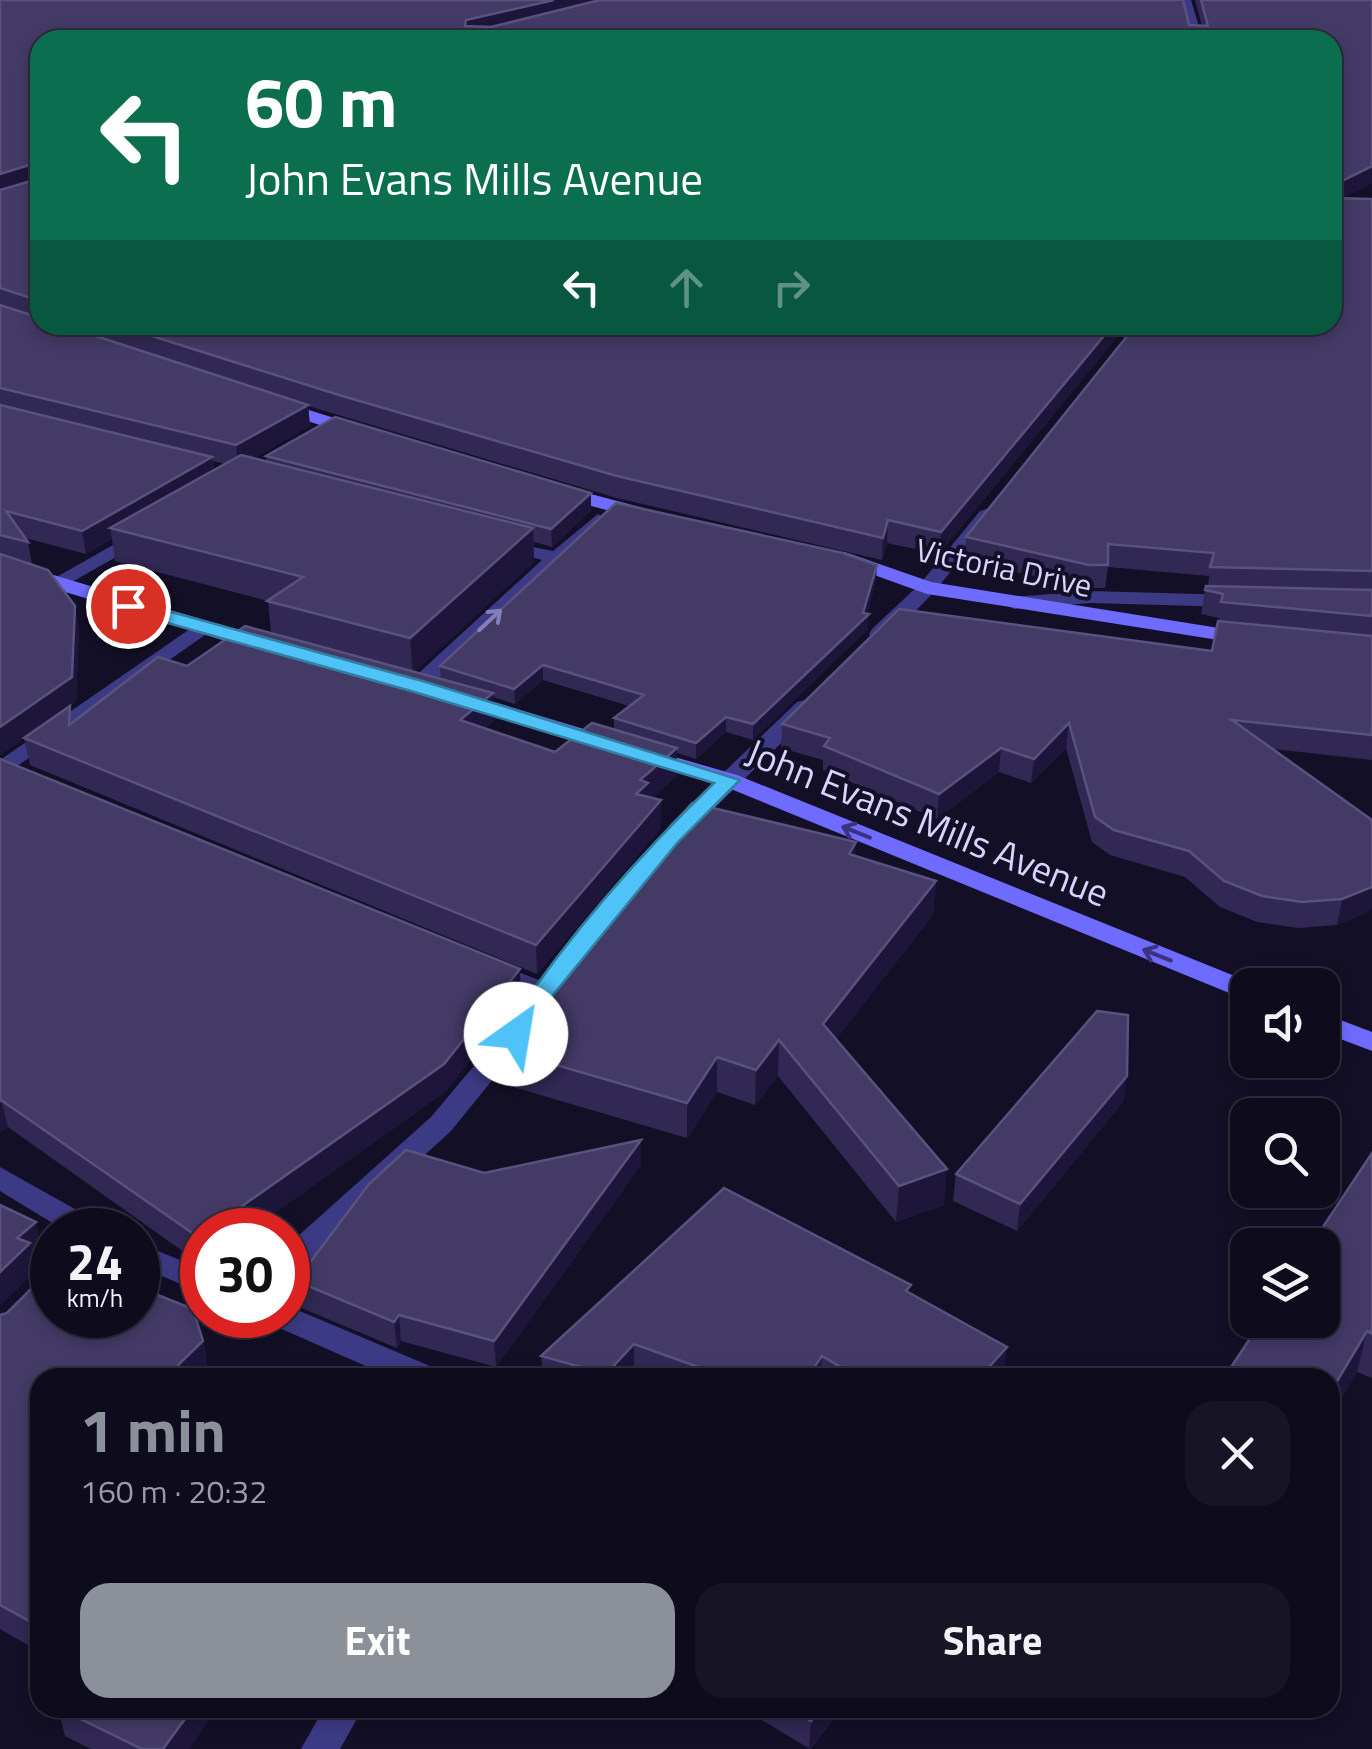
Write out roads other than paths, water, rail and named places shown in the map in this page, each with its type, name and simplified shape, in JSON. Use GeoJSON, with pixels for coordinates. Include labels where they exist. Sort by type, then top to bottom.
{"type":"FeatureCollection","features":[{"type":"Feature","properties":{"kind":"street"},"geometry":{"type":"LineString","coordinates":[[1185,0],[1194,30]]}},
{"type":"Feature","properties":{"kind":"street"},"geometry":{"type":"LineString","coordinates":[[265,401],[371,435]]}},
{"type":"Feature","properties":{"kind":"street"},"geometry":{"type":"LineString","coordinates":[[303,442],[334,424]]}},
{"type":"Feature","properties":{"kind":"street"},"geometry":{"type":"LineString","coordinates":[[538,485],[612,508],[666,519]]}},
{"type":"Feature","properties":{"kind":"street"},"geometry":{"type":"LineString","coordinates":[[856,657],[927,588],[1001,497]]}},
{"type":"Feature","properties":{"kind":"street"},"geometry":{"type":"LineString","coordinates":[[483,539],[557,558],[612,508]]}},
{"type":"Feature","properties":{"kind":"street"},"geometry":{"type":"LineString","coordinates":[[56,582],[160,524]]}},
{"type":"Feature","properties":{"kind":"street","name":"Victoria Drive"},"geometry":{"type":"LineString","coordinates":[[830,555],[927,588],[1203,634],[1278,642]]}},
{"type":"Feature","properties":{"kind":"street","name":"John Evans Mills Avenue"},"geometry":{"type":"LineString","coordinates":[[557,558],[409,684],[729,780],[1230,985]]}},
{"type":"Feature","properties":{"kind":"street"},"geometry":{"type":"LineString","coordinates":[[0,565],[200,628],[291,652]]}},
{"type":"Feature","properties":{"kind":"street"},"geometry":{"type":"LineString","coordinates":[[1014,603],[1090,598],[1259,602]]}},
{"type":"Feature","properties":{"kind":"street"},"geometry":{"type":"LineString","coordinates":[[2,770],[200,628]]}},
{"type":"Feature","properties":{"kind":"street"},"geometry":{"type":"LineString","coordinates":[[658,853],[828,684]]}},
{"type":"Feature","properties":{"kind":"street"},"geometry":{"type":"LineString","coordinates":[[2,770],[41,783]]}},
{"type":"Feature","properties":{"kind":"street"},"geometry":{"type":"LineString","coordinates":[[310,1242],[441,1124],[516,1034],[550,983],[472,961]]}},
{"type":"Feature","properties":{"kind":"street"},"geometry":{"type":"LineString","coordinates":[[1340,1029],[1372,1042]]}},
{"type":"Feature","properties":{"kind":"street"},"geometry":{"type":"LineString","coordinates":[[0,1177],[51,1208]]}},
{"type":"Feature","properties":{"kind":"street"},"geometry":{"type":"LineString","coordinates":[[310,1328],[403,1368]]}},
{"type":"Feature","properties":{"kind":"street"},"geometry":{"type":"LineString","coordinates":[[320,1749],[338,1718]]}}]}
